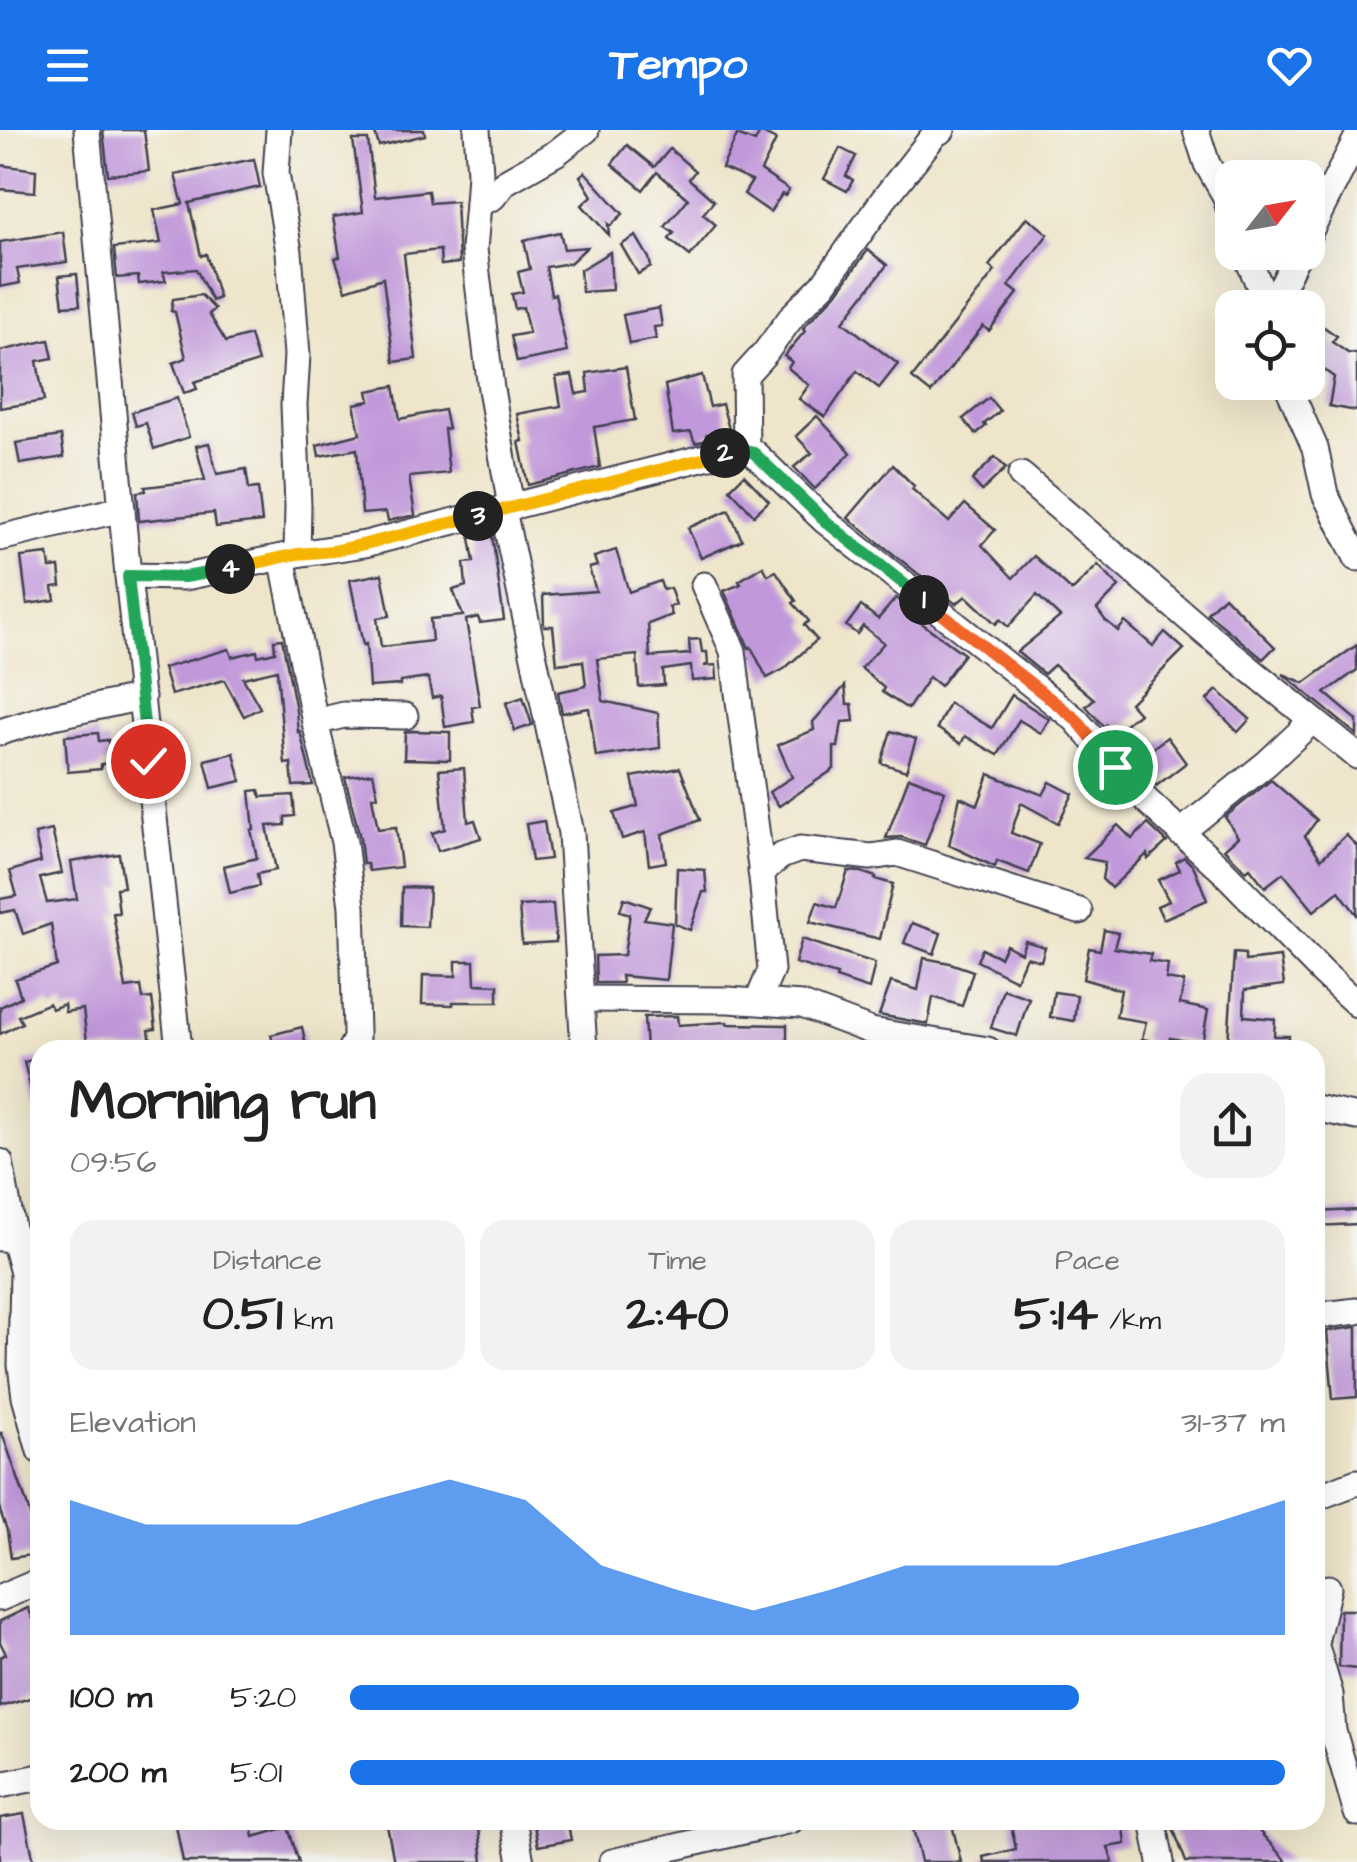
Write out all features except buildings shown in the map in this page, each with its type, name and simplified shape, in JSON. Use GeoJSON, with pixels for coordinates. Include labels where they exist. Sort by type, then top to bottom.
{"type":"FeatureCollection","features":[{"type":"Feature","properties":{"kind":"street"},"geometry":{"type":"LineString","coordinates":[[86,130],[128,576],[178,1040]]}},
{"type":"Feature","properties":{"kind":"street"},"geometry":{"type":"LineString","coordinates":[[280,130],[276,174],[289,252],[297,342],[294,405],[298,506],[290,556],[315,722],[344,842],[355,962],[357,1040]]}},
{"type":"Feature","properties":{"kind":"street"},"geometry":{"type":"LineString","coordinates":[[477,130],[480,173],[474,249],[507,508],[571,834],[584,1040]]}},
{"type":"Feature","properties":{"kind":"street"},"geometry":{"type":"LineString","coordinates":[[478,204],[586,130]]}},
{"type":"Feature","properties":{"kind":"street"},"geometry":{"type":"LineString","coordinates":[[746,450],[744,375],[793,315],[823,286],[884,199],[942,130]]}},
{"type":"Feature","properties":{"kind":"street"},"geometry":{"type":"LineString","coordinates":[[1196,130],[1215,178]]}},
{"type":"Feature","properties":{"kind":"street"},"geometry":{"type":"LineString","coordinates":[[1325,201],[1357,138]]}},
{"type":"Feature","properties":{"kind":"street"},"geometry":{"type":"LineString","coordinates":[[1294,400],[1315,448],[1325,494],[1357,558]]}},
{"type":"Feature","properties":{"kind":"street"},"geometry":{"type":"LineString","coordinates":[[128,576],[185,577],[333,551],[746,450],[825,521],[1076,719],[1147,801],[1357,1004]]}},
{"type":"Feature","properties":{"kind":"street"},"geometry":{"type":"LineString","coordinates":[[1022,475],[1357,756]]}},
{"type":"Feature","properties":{"kind":"street"},"geometry":{"type":"LineString","coordinates":[[1343,532],[1357,505]]}},
{"type":"Feature","properties":{"kind":"street"},"geometry":{"type":"LineString","coordinates":[[0,538],[122,509]]}},
{"type":"Feature","properties":{"kind":"street"},"geometry":{"type":"LineString","coordinates":[[704,585],[732,651],[762,872],[771,970],[758,1001]]}},
{"type":"Feature","properties":{"kind":"street"},"geometry":{"type":"LineString","coordinates":[[0,732],[142,697]]}},
{"type":"Feature","properties":{"kind":"street"},"geometry":{"type":"LineString","coordinates":[[315,722],[344,715],[404,716]]}},
{"type":"Feature","properties":{"kind":"street"},"geometry":{"type":"LineString","coordinates":[[1180,833],[1312,721]]}},
{"type":"Feature","properties":{"kind":"street"},"geometry":{"type":"LineString","coordinates":[[762,872],[781,856],[800,848],[871,858],[898,854],[1079,910]]}},
{"type":"Feature","properties":{"kind":"street"},"geometry":{"type":"LineString","coordinates":[[582,999],[802,1005],[906,1040]]}},
{"type":"Feature","properties":{"kind":"street"},"geometry":{"type":"LineString","coordinates":[[1325,1110],[1357,1117]]}},
{"type":"Feature","properties":{"kind":"street"},"geometry":{"type":"LineString","coordinates":[[0,1162],[7,1238],[24,1274],[21,1365],[30,1412]]}},
{"type":"Feature","properties":{"kind":"street"},"geometry":{"type":"LineString","coordinates":[[1325,1315],[1357,1311]]}},
{"type":"Feature","properties":{"kind":"street"},"geometry":{"type":"LineString","coordinates":[[1325,1494],[1357,1482]]}},
{"type":"Feature","properties":{"kind":"street"},"geometry":{"type":"LineString","coordinates":[[0,1598],[30,1584]]}},
{"type":"Feature","properties":{"kind":"street"},"geometry":{"type":"LineString","coordinates":[[1325,1600],[1328,1588]]}},
{"type":"Feature","properties":{"kind":"street"},"geometry":{"type":"LineString","coordinates":[[1325,1677],[1333,1731],[1357,1812]]}},
{"type":"Feature","properties":{"kind":"street"},"geometry":{"type":"LineString","coordinates":[[0,1785],[30,1779]]}},
{"type":"Feature","properties":{"kind":"street"},"geometry":{"type":"LineString","coordinates":[[515,1830],[521,1862]]}},
{"type":"Feature","properties":{"kind":"street"},"geometry":{"type":"LineString","coordinates":[[612,1862],[748,1830]]}},
{"type":"Feature","properties":{"kind":"street"},"geometry":{"type":"LineString","coordinates":[[1156,1830],[1162,1862]]}},
{"type":"Feature","properties":{"kind":"route"},"geometry":{"type":"LineString","coordinates":[[148,761],[128,576],[185,577],[297,554],[333,551],[746,450],[754,453],[825,521],[1076,719],[1115,767]]}}]}
